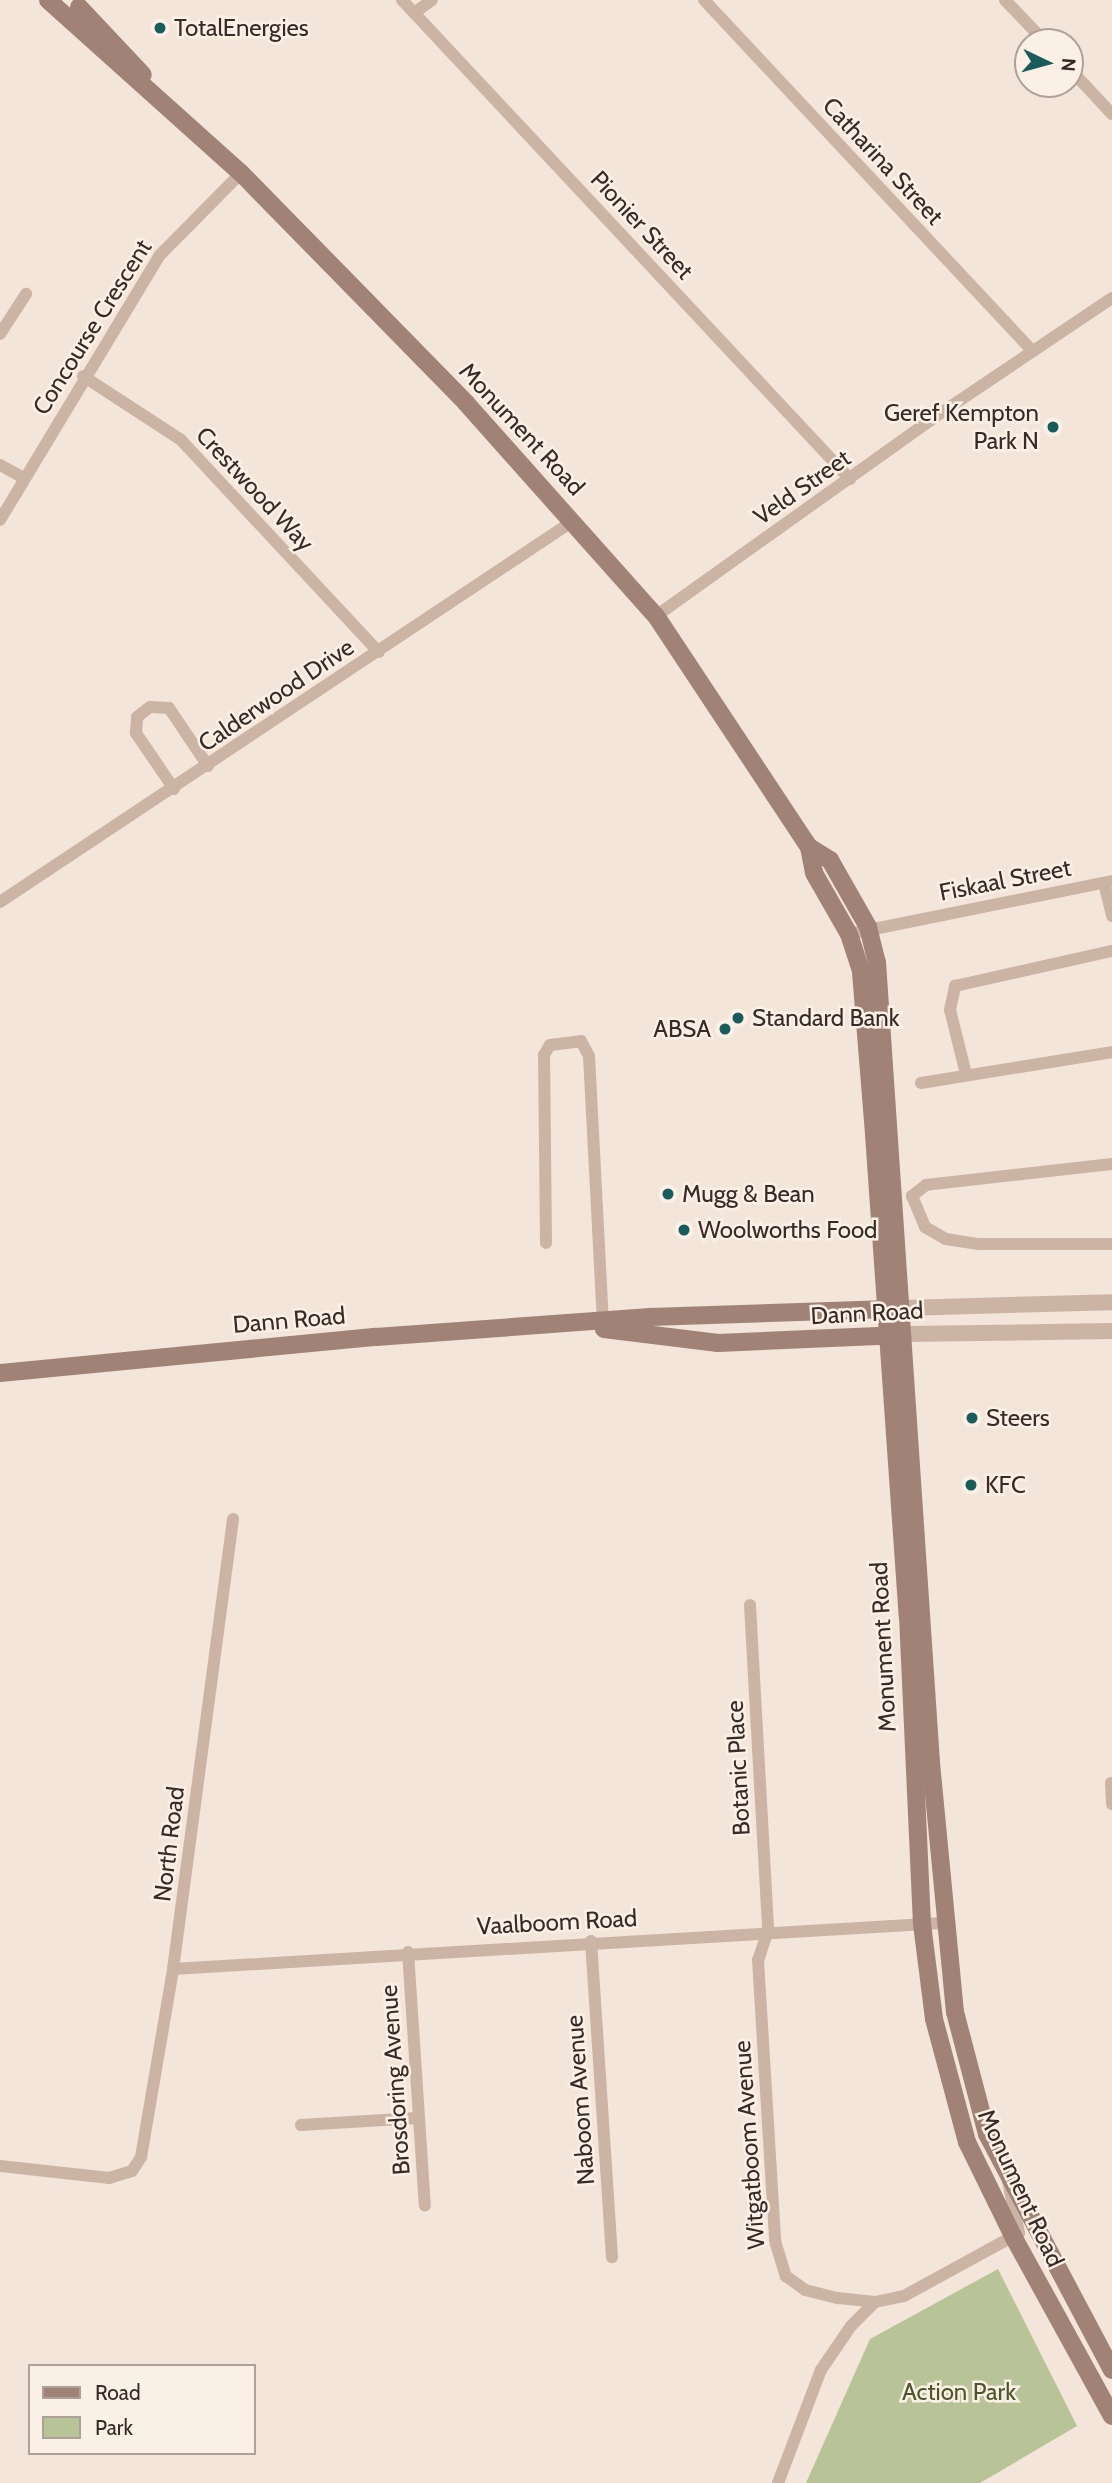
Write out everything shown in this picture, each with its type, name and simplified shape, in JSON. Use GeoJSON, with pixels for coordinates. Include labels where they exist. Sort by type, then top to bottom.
{"type":"FeatureCollection","features":[{"type":"Feature","properties":{"kind":"main road","name":"Monument Road"},"geometry":{"type":"LineString","coordinates":[[62,3],[102,52],[150,87],[241,173],[466,403],[656,616],[809,847],[814,873],[852,941],[861,972],[895,1309],[943,1923],[953,1999],[982,2119],[1008,2174],[1112,2370]]}},
{"type":"Feature","properties":{"kind":"main road","name":"Monument Road"},"geometry":{"type":"LineString","coordinates":[[809,847],[830,860],[870,935],[884,1037],[895,1309]]}},
{"type":"Feature","properties":{"kind":"main road","name":"Dann Road"},"geometry":{"type":"LineString","coordinates":[[0,1373],[362,1338],[584,1326],[603,1322],[895,1309]]}},
{"type":"Feature","properties":{"kind":"main road","name":"Dann Road"},"geometry":{"type":"LineString","coordinates":[[584,1326],[718,1343],[897,1335]]}},
{"type":"Feature","properties":{"kind":"main road","name":"Monument Road"},"geometry":{"type":"LineString","coordinates":[[897,1335],[922,1924],[942,2057],[967,2142],[1014,2238],[1112,2416]]}},
{"type":"Feature","properties":{"kind":"main road"},"geometry":{"type":"LineString","coordinates":[[942,2057],[943,2004],[953,1999]]}},
{"type":"Feature","properties":{"kind":"street","name":"Pionier Street"},"geometry":{"type":"LineString","coordinates":[[402,0],[850,479]]}},
{"type":"Feature","properties":{"kind":"street"},"geometry":{"type":"LineString","coordinates":[[414,13],[432,0]]}},
{"type":"Feature","properties":{"kind":"street","name":"Catharina Street"},"geometry":{"type":"LineString","coordinates":[[704,0],[1032,350]]}},
{"type":"Feature","properties":{"kind":"street"},"geometry":{"type":"LineString","coordinates":[[1005,0],[1032,28]]}},
{"type":"Feature","properties":{"kind":"street"},"geometry":{"type":"LineString","coordinates":[[1084,84],[1112,114]]}},
{"type":"Feature","properties":{"kind":"street","name":"Concourse Crescent"},"geometry":{"type":"LineString","coordinates":[[0,520],[83,376],[159,256],[241,173]]}},
{"type":"Feature","properties":{"kind":"street"},"geometry":{"type":"LineString","coordinates":[[0,334],[26,294]]}},
{"type":"Feature","properties":{"kind":"street","name":"Veld Street"},"geometry":{"type":"LineString","coordinates":[[656,616],[1032,350],[1112,298]]}},
{"type":"Feature","properties":{"kind":"street","name":"Crestwood Way"},"geometry":{"type":"LineString","coordinates":[[83,376],[181,440],[379,652]]}},
{"type":"Feature","properties":{"kind":"street"},"geometry":{"type":"LineString","coordinates":[[0,465],[23,478]]}},
{"type":"Feature","properties":{"kind":"street","name":"Calderwood Drive"},"geometry":{"type":"LineString","coordinates":[[0,902],[174,789],[573,521]]}},
{"type":"Feature","properties":{"kind":"street"},"geometry":{"type":"LineString","coordinates":[[174,789],[136,733],[137,717],[150,707],[169,708],[208,766]]}},
{"type":"Feature","properties":{"kind":"street"},"geometry":{"type":"LineString","coordinates":[[1108,882],[1112,916]]}},
{"type":"Feature","properties":{"kind":"street","name":"Fiskaal Street"},"geometry":{"type":"LineString","coordinates":[[852,941],[906,921],[1108,882]]}},
{"type":"Feature","properties":{"kind":"street"},"geometry":{"type":"LineString","coordinates":[[966,1074],[950,1010],[955,985],[1112,951]]}},
{"type":"Feature","properties":{"kind":"street"},"geometry":{"type":"LineString","coordinates":[[546,1243],[544,1055],[550,1045],[581,1041],[589,1056],[603,1322]]}},
{"type":"Feature","properties":{"kind":"street"},"geometry":{"type":"LineString","coordinates":[[921,1083],[1112,1052]]}},
{"type":"Feature","properties":{"kind":"street"},"geometry":{"type":"LineString","coordinates":[[1112,1164],[926,1185],[912,1196],[925,1227],[954,1241],[1112,1244]]}},
{"type":"Feature","properties":{"kind":"street","name":"Dann Road"},"geometry":{"type":"LineString","coordinates":[[895,1309],[1112,1302]]}},
{"type":"Feature","properties":{"kind":"street","name":"Dann Road"},"geometry":{"type":"LineString","coordinates":[[897,1335],[1112,1331]]}},
{"type":"Feature","properties":{"kind":"street","name":"North Road"},"geometry":{"type":"LineString","coordinates":[[0,2166],[93,2178],[132,2171],[144,2151],[173,1969],[233,1519]]}},
{"type":"Feature","properties":{"kind":"street","name":"Botanic Place"},"geometry":{"type":"LineString","coordinates":[[750,1605],[768,1930]]}},
{"type":"Feature","properties":{"kind":"street"},"geometry":{"type":"LineString","coordinates":[[1111,1783],[1112,1804]]}},
{"type":"Feature","properties":{"kind":"street","name":"Vaalboom Road"},"geometry":{"type":"LineString","coordinates":[[173,1969],[768,1930],[943,1923]]}},
{"type":"Feature","properties":{"kind":"street","name":"Witgatboom Avenue"},"geometry":{"type":"LineString","coordinates":[[768,1930],[758,1960],[777,2256],[786,2276],[805,2290],[875,2302],[904,2296],[1014,2238]]}},
{"type":"Feature","properties":{"kind":"street","name":"Naboom Avenue"},"geometry":{"type":"LineString","coordinates":[[591,1941],[612,2257]]}},
{"type":"Feature","properties":{"kind":"street","name":"Brosdoring Avenue"},"geometry":{"type":"LineString","coordinates":[[408,1952],[417,2118],[425,2205]]}},
{"type":"Feature","properties":{"kind":"street"},"geometry":{"type":"LineString","coordinates":[[301,2125],[417,2118]]}},
{"type":"Feature","properties":{"kind":"street"},"geometry":{"type":"LineString","coordinates":[[1008,2174],[1020,2229],[1014,2238]]}},
{"type":"Feature","properties":{"kind":"street"},"geometry":{"type":"LineString","coordinates":[[778,2483],[821,2370],[851,2326],[875,2302]]}},
{"type":"Feature","properties":{"kind":"green space","name":"Action Park"},"geometry":{"type":"Polygon","coordinates":[[[998,2269],[1077,2426],[980,2483],[806,2483],[870,2339],[998,2269]]]}},
{"type":"Feature","properties":{"kind":"place","name":"TotalEnergies"},"geometry":{"type":"Point","coordinates":[160,28]}},
{"type":"Feature","properties":{"kind":"place","name":"Geref Kempton Park N"},"geometry":{"type":"Point","coordinates":[1053,427]}},
{"type":"Feature","properties":{"kind":"place","name":"Standard Bank"},"geometry":{"type":"Point","coordinates":[738,1018]}},
{"type":"Feature","properties":{"kind":"place","name":"ABSA"},"geometry":{"type":"Point","coordinates":[725,1029]}},
{"type":"Feature","properties":{"kind":"place","name":"Mugg & Bean"},"geometry":{"type":"Point","coordinates":[668,1194]}},
{"type":"Feature","properties":{"kind":"place","name":"Woolworths Food"},"geometry":{"type":"Point","coordinates":[684,1230]}},
{"type":"Feature","properties":{"kind":"place","name":"Steers"},"geometry":{"type":"Point","coordinates":[972,1418]}},
{"type":"Feature","properties":{"kind":"place","name":"KFC"},"geometry":{"type":"Point","coordinates":[971,1485]}}]}
